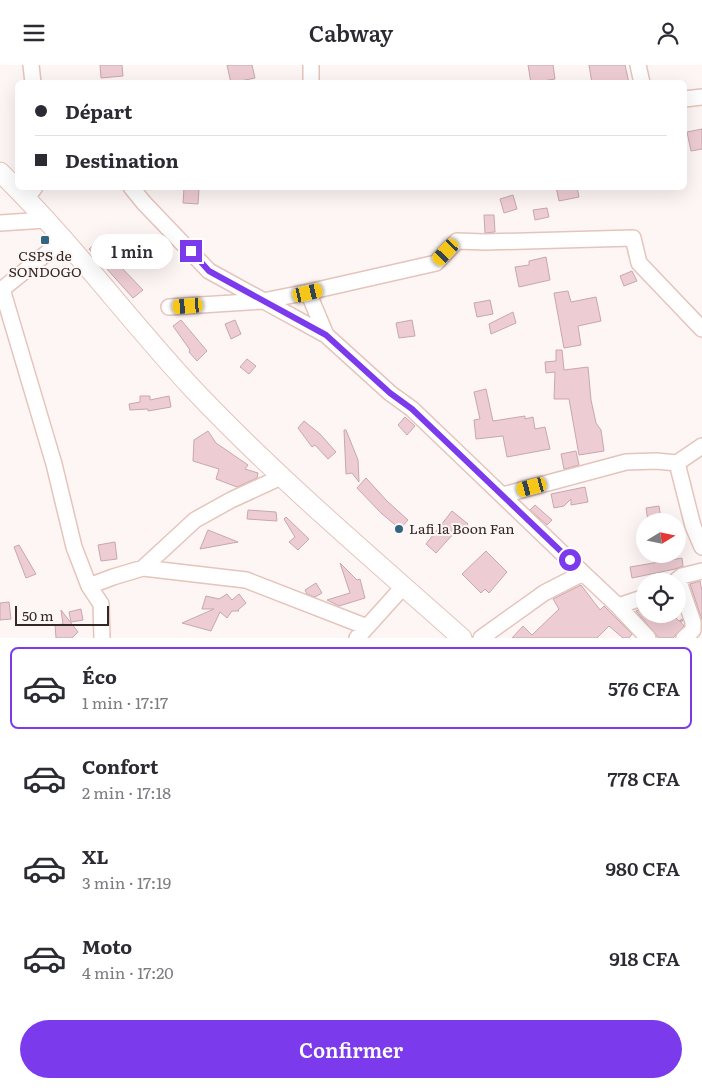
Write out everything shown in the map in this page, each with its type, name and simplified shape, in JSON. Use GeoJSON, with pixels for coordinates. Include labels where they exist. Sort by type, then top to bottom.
{"type":"FeatureCollection","features":[{"type":"Feature","properties":{"kind":"street"},"geometry":{"type":"LineString","coordinates":[[31,65],[33,80]]}},
{"type":"Feature","properties":{"kind":"street"},"geometry":{"type":"LineString","coordinates":[[311,65],[311,80]]}},
{"type":"Feature","properties":{"kind":"street"},"geometry":{"type":"LineString","coordinates":[[638,65],[641,80]]}},
{"type":"Feature","properties":{"kind":"street"},"geometry":{"type":"LineString","coordinates":[[687,99],[702,97]]}},
{"type":"Feature","properties":{"kind":"street"},"geometry":{"type":"LineString","coordinates":[[0,172],[15,182]]}},
{"type":"Feature","properties":{"kind":"street"},"geometry":{"type":"LineString","coordinates":[[133,190],[209,271],[326,335],[390,393],[412,409],[618,606],[648,638]]}},
{"type":"Feature","properties":{"kind":"street"},"geometry":{"type":"LineString","coordinates":[[31,193],[46,220],[194,389],[281,477],[462,638]]}},
{"type":"Feature","properties":{"kind":"street"},"geometry":{"type":"LineString","coordinates":[[0,223],[46,220]]}},
{"type":"Feature","properties":{"kind":"street"},"geometry":{"type":"LineString","coordinates":[[168,307],[264,301],[308,293],[436,263],[457,241],[633,238],[639,263],[702,329]]}},
{"type":"Feature","properties":{"kind":"street"},"geometry":{"type":"LineString","coordinates":[[63,239],[1,290],[54,465],[74,547],[89,586],[101,604],[102,638]]}},
{"type":"Feature","properties":{"kind":"street"},"geometry":{"type":"LineString","coordinates":[[308,293],[326,335]]}},
{"type":"Feature","properties":{"kind":"street"},"geometry":{"type":"LineString","coordinates":[[503,495],[626,462],[656,461],[677,463],[702,446]]}},
{"type":"Feature","properties":{"kind":"street"},"geometry":{"type":"LineString","coordinates":[[677,463],[693,526],[702,547]]}},
{"type":"Feature","properties":{"kind":"street"},"geometry":{"type":"LineString","coordinates":[[143,568],[194,520],[231,499],[281,477]]}},
{"type":"Feature","properties":{"kind":"street"},"geometry":{"type":"LineString","coordinates":[[89,586],[143,568],[246,580],[362,632],[403,587]]}},
{"type":"Feature","properties":{"kind":"street"},"geometry":{"type":"LineString","coordinates":[[686,575],[702,571]]}},
{"type":"Feature","properties":{"kind":"street"},"geometry":{"type":"LineString","coordinates":[[480,638],[544,593],[583,573]]}},
{"type":"Feature","properties":{"kind":"street"},"geometry":{"type":"LineString","coordinates":[[618,606],[636,600]]}},
{"type":"Feature","properties":{"kind":"street"},"geometry":{"type":"LineString","coordinates":[[684,638],[693,630],[693,622],[686,604]]}},
{"type":"Feature","properties":{"kind":"building"},"geometry":{"type":"Polygon","coordinates":[[[100,65],[122,65],[123,76],[101,78],[100,65]]]}},
{"type":"Feature","properties":{"kind":"building"},"geometry":{"type":"Polygon","coordinates":[[[227,65],[252,65],[255,78],[230,80],[227,65]]]}},
{"type":"Feature","properties":{"kind":"building"},"geometry":{"type":"Polygon","coordinates":[[[528,65],[553,65],[555,79],[530,80],[528,65]]]}},
{"type":"Feature","properties":{"kind":"building"},"geometry":{"type":"Polygon","coordinates":[[[589,65],[625,65],[628,80],[592,80],[589,65]]]}},
{"type":"Feature","properties":{"kind":"building"},"geometry":{"type":"Polygon","coordinates":[[[702,129],[702,149],[691,151],[687,132],[702,129]]]}},
{"type":"Feature","properties":{"kind":"building"},"geometry":{"type":"Polygon","coordinates":[[[184,190],[199,190],[198,204],[183,203],[184,190]]]}},
{"type":"Feature","properties":{"kind":"building"},"geometry":{"type":"Polygon","coordinates":[[[557,190],[578,190],[579,197],[559,201],[557,190]]]}},
{"type":"Feature","properties":{"kind":"building"},"geometry":{"type":"Polygon","coordinates":[[[513,195],[517,209],[504,213],[500,199],[513,195]]]}},
{"type":"Feature","properties":{"kind":"building"},"geometry":{"type":"Polygon","coordinates":[[[547,208],[549,217],[535,220],[533,210],[547,208]]]}},
{"type":"Feature","properties":{"kind":"building"},"geometry":{"type":"Polygon","coordinates":[[[484,215],[494,215],[495,232],[485,233],[484,215]]]}},
{"type":"Feature","properties":{"kind":"building"},"geometry":{"type":"Polygon","coordinates":[[[97,242],[143,290],[133,298],[89,249],[97,242]]]}},
{"type":"Feature","properties":{"kind":"building"},"geometry":{"type":"Polygon","coordinates":[[[546,257],[550,280],[519,287],[515,267],[529,265],[529,261],[546,257]]]}},
{"type":"Feature","properties":{"kind":"building"},"geometry":{"type":"Polygon","coordinates":[[[632,271],[637,281],[624,286],[620,276],[632,271]]]}},
{"type":"Feature","properties":{"kind":"building"},"geometry":{"type":"Polygon","coordinates":[[[568,291],[571,302],[596,297],[601,321],[578,326],[581,345],[564,348],[554,293],[568,291]]]}},
{"type":"Feature","properties":{"kind":"building"},"geometry":{"type":"Polygon","coordinates":[[[490,300],[493,314],[477,317],[474,303],[490,300]]]}},
{"type":"Feature","properties":{"kind":"building"},"geometry":{"type":"Polygon","coordinates":[[[513,312],[516,323],[491,334],[489,324],[513,312]]]}},
{"type":"Feature","properties":{"kind":"building"},"geometry":{"type":"Polygon","coordinates":[[[181,320],[207,351],[197,361],[189,352],[190,350],[173,326],[181,320]]]}},
{"type":"Feature","properties":{"kind":"building"},"geometry":{"type":"Polygon","coordinates":[[[235,320],[241,334],[231,339],[225,324],[235,320]]]}},
{"type":"Feature","properties":{"kind":"building"},"geometry":{"type":"Polygon","coordinates":[[[412,320],[415,336],[399,338],[396,323],[412,320]]]}},
{"type":"Feature","properties":{"kind":"building"},"geometry":{"type":"Polygon","coordinates":[[[556,350],[562,350],[564,370],[588,367],[591,400],[596,423],[601,430],[604,451],[579,455],[569,399],[554,399],[555,372],[546,373],[545,362],[556,361],[556,350]]]}},
{"type":"Feature","properties":{"kind":"building"},"geometry":{"type":"Polygon","coordinates":[[[247,359],[256,366],[249,374],[240,367],[247,359]]]}},
{"type":"Feature","properties":{"kind":"building"},"geometry":{"type":"Polygon","coordinates":[[[486,389],[493,421],[525,416],[525,419],[533,417],[535,429],[545,427],[550,449],[507,457],[503,436],[476,439],[474,420],[480,419],[474,392],[486,389]]]}},
{"type":"Feature","properties":{"kind":"building"},"geometry":{"type":"Polygon","coordinates":[[[140,396],[150,396],[150,400],[169,396],[171,407],[148,411],[148,409],[130,410],[129,404],[140,402],[140,396]]]}},
{"type":"Feature","properties":{"kind":"building"},"geometry":{"type":"Polygon","coordinates":[[[405,417],[415,426],[407,435],[398,425],[405,417]]]}},
{"type":"Feature","properties":{"kind":"building"},"geometry":{"type":"Polygon","coordinates":[[[304,421],[320,434],[336,452],[328,459],[315,445],[312,447],[298,428],[304,421]]]}},
{"type":"Feature","properties":{"kind":"building"},"geometry":{"type":"Polygon","coordinates":[[[344,430],[346,430],[358,460],[359,482],[352,473],[346,474],[344,430]]]}},
{"type":"Feature","properties":{"kind":"building"},"geometry":{"type":"Polygon","coordinates":[[[208,431],[216,443],[248,465],[245,469],[258,473],[257,478],[237,487],[216,479],[219,469],[193,461],[194,440],[208,431]]]}},
{"type":"Feature","properties":{"kind":"building"},"geometry":{"type":"Polygon","coordinates":[[[576,451],[579,465],[564,469],[561,454],[576,451]]]}},
{"type":"Feature","properties":{"kind":"building"},"geometry":{"type":"Polygon","coordinates":[[[366,478],[408,520],[400,529],[381,513],[357,488],[366,478]]]}},
{"type":"Feature","properties":{"kind":"building"},"geometry":{"type":"Polygon","coordinates":[[[585,487],[588,502],[571,505],[571,499],[564,506],[554,508],[551,494],[585,487]]]}},
{"type":"Feature","properties":{"kind":"building"},"geometry":{"type":"Polygon","coordinates":[[[535,505],[552,520],[547,525],[530,510],[535,505]]]}},
{"type":"Feature","properties":{"kind":"building"},"geometry":{"type":"Polygon","coordinates":[[[659,506],[660,513],[647,513],[646,508],[659,506]]]}},
{"type":"Feature","properties":{"kind":"building"},"geometry":{"type":"Polygon","coordinates":[[[248,510],[276,512],[277,521],[247,519],[248,510]]]}},
{"type":"Feature","properties":{"kind":"building"},"geometry":{"type":"Polygon","coordinates":[[[452,511],[468,524],[459,535],[455,532],[436,553],[426,544],[452,511]]]}},
{"type":"Feature","properties":{"kind":"building"},"geometry":{"type":"Polygon","coordinates":[[[286,517],[309,539],[298,550],[289,542],[295,537],[284,519],[286,517]]]}},
{"type":"Feature","properties":{"kind":"building"},"geometry":{"type":"Polygon","coordinates":[[[208,530],[238,542],[200,549],[208,530]]]}},
{"type":"Feature","properties":{"kind":"building"},"geometry":{"type":"Polygon","coordinates":[[[115,542],[117,559],[101,561],[98,545],[115,542]]]}},
{"type":"Feature","properties":{"kind":"building"},"geometry":{"type":"Polygon","coordinates":[[[19,545],[36,574],[26,578],[14,547],[19,545]]]}},
{"type":"Feature","properties":{"kind":"building"},"geometry":{"type":"Polygon","coordinates":[[[486,551],[507,572],[489,593],[485,589],[481,593],[462,574],[486,551]]]}},
{"type":"Feature","properties":{"kind":"building"},"geometry":{"type":"Polygon","coordinates":[[[340,563],[357,580],[360,579],[365,598],[339,606],[327,600],[350,593],[340,563]]]}},
{"type":"Feature","properties":{"kind":"building"},"geometry":{"type":"Polygon","coordinates":[[[653,563],[683,563],[683,566],[656,573],[636,573],[636,577],[632,578],[630,567],[653,563]]]}},
{"type":"Feature","properties":{"kind":"building"},"geometry":{"type":"Polygon","coordinates":[[[700,581],[702,591],[702,620],[690,584],[700,581]]]}},
{"type":"Feature","properties":{"kind":"building"},"geometry":{"type":"Polygon","coordinates":[[[316,583],[322,593],[315,597],[307,594],[305,590],[316,583]]]}},
{"type":"Feature","properties":{"kind":"building"},"geometry":{"type":"Polygon","coordinates":[[[581,585],[600,610],[604,606],[632,634],[629,638],[623,638],[609,626],[597,638],[512,638],[523,626],[532,635],[559,609],[553,599],[581,585]]]}},
{"type":"Feature","properties":{"kind":"building"},"geometry":{"type":"Polygon","coordinates":[[[227,594],[232,600],[239,594],[246,603],[239,611],[232,611],[227,618],[220,612],[211,631],[182,623],[214,609],[202,609],[206,596],[219,599],[227,594]]]}},
{"type":"Feature","properties":{"kind":"building"},"geometry":{"type":"Polygon","coordinates":[[[9,602],[11,619],[0,620],[0,603],[9,602]]]}},
{"type":"Feature","properties":{"kind":"building"},"geometry":{"type":"Polygon","coordinates":[[[81,609],[83,620],[71,622],[69,612],[81,609]]]}},
{"type":"Feature","properties":{"kind":"building"},"geometry":{"type":"Polygon","coordinates":[[[61,610],[78,632],[72,638],[56,638],[55,625],[63,624],[61,610]]]}},
{"type":"Feature","properties":{"kind":"building"},"geometry":{"type":"Polygon","coordinates":[[[646,623],[682,623],[684,626],[673,638],[659,638],[646,623]]]}},
{"type":"Feature","properties":{"kind":"place","name":"CSPS de SONDOGO"},"geometry":{"type":"Point","coordinates":[45,240]}},
{"type":"Feature","properties":{"kind":"place","name":"Lafi la Boon Fan"},"geometry":{"type":"Point","coordinates":[399,529]}},
{"type":"Feature","properties":{"kind":"route"},"geometry":{"type":"LineString","coordinates":[[191,251],[209,271],[326,335],[390,393],[412,409],[570,560]]}}]}
